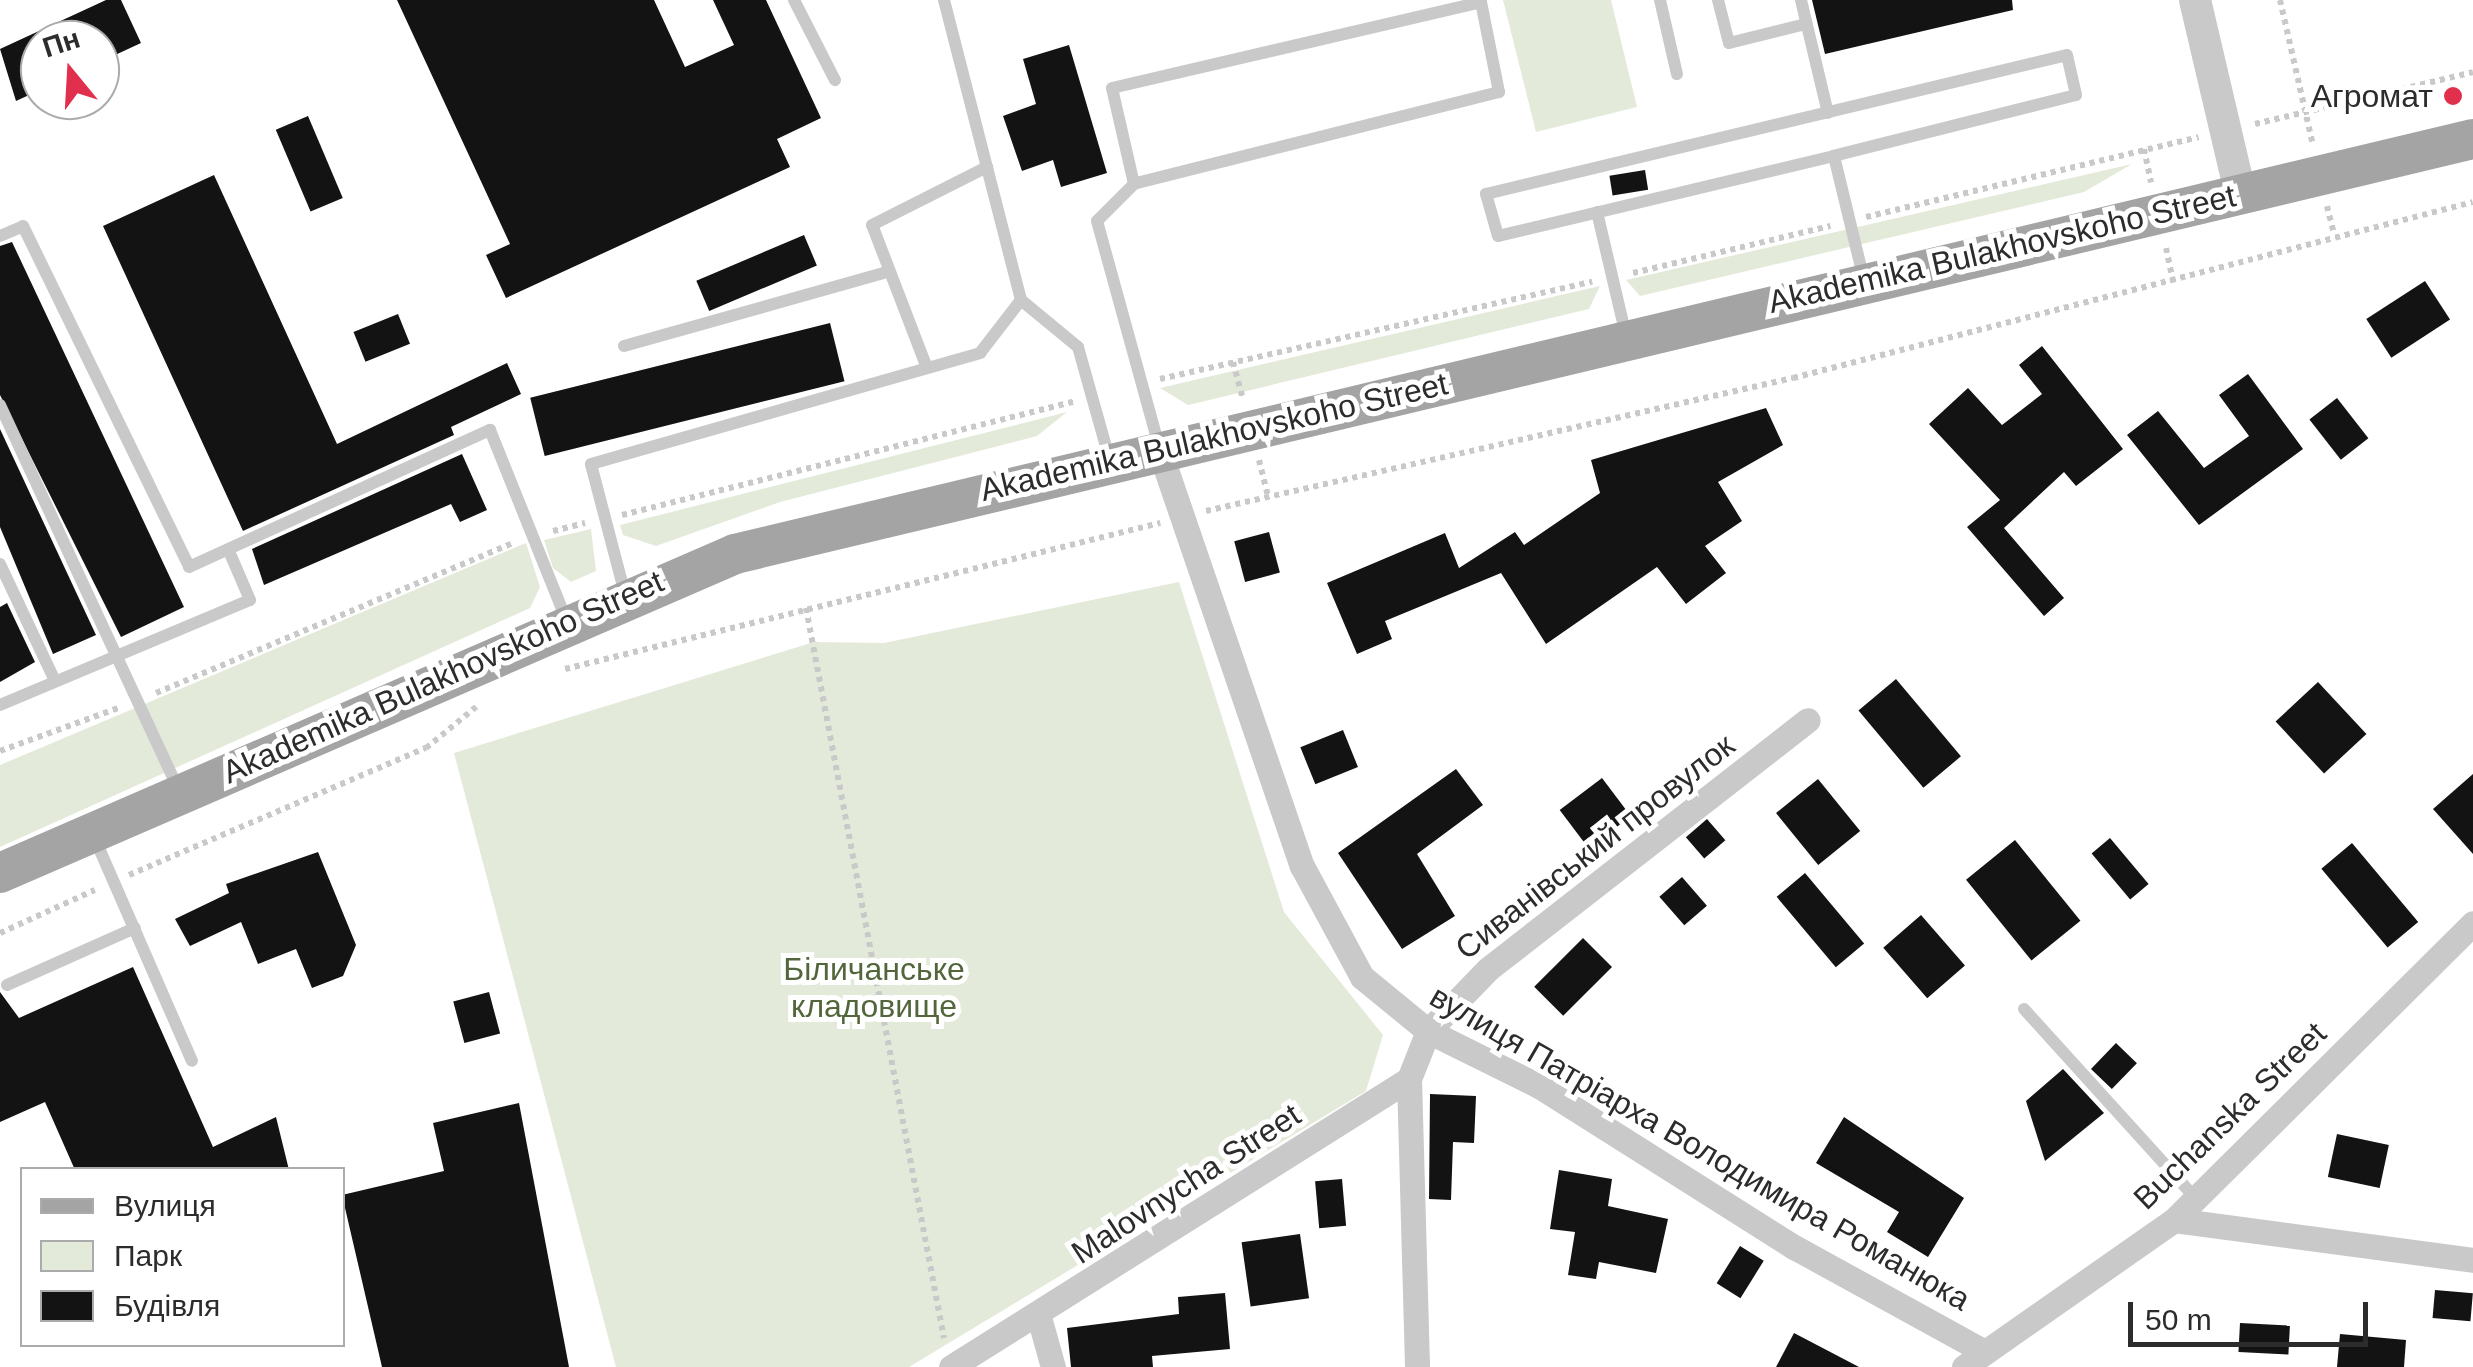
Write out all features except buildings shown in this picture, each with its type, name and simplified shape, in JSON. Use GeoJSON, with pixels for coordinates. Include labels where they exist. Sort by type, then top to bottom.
{"type":"FeatureCollection","features":[{"type":"Feature","properties":{"kind":"main road","name":"Akademika Bulakhovskoho Street"},"geometry":{"type":"LineString","coordinates":[[0,873],[566,620],[735,554],[1159,448],[2473,138]]}},
{"type":"Feature","properties":{"kind":"street"},"geometry":{"type":"LineString","coordinates":[[2196,0],[2240,192]]}},
{"type":"Feature","properties":{"kind":"street","name":"вулиця Патріарха Володимира Романюка"},"geometry":{"type":"LineString","coordinates":[[1159,448],[1187,516],[1324,916],[1362,977],[1428,1031],[1539,1086],[1973,1359]]}},
{"type":"Feature","properties":{"kind":"street","name":"Сиванівський провулок"},"geometry":{"type":"LineString","coordinates":[[1428,1031],[1488,969],[1808,720]]}},
{"type":"Feature","properties":{"kind":"street","name":"Buchanska Street"},"geometry":{"type":"LineString","coordinates":[[1973,1359],[2174,1220],[2473,923]]}},
{"type":"Feature","properties":{"kind":"street"},"geometry":{"type":"LineString","coordinates":[[1417,1367],[1409,1079],[1428,1031]]}},
{"type":"Feature","properties":{"kind":"street","name":"Malovnycha Street"},"geometry":{"type":"LineString","coordinates":[[952,1367],[1040,1317],[1409,1079]]}},
{"type":"Feature","properties":{"kind":"street"},"geometry":{"type":"LineString","coordinates":[[2174,1220],[2473,1260]]}},
{"type":"Feature","properties":{"kind":"street"},"geometry":{"type":"LineString","coordinates":[[1040,1317],[1052,1367]]}},
{"type":"Feature","properties":{"kind":"lane"},"geometry":{"type":"LineString","coordinates":[[794,0],[835,80]]}},
{"type":"Feature","properties":{"kind":"lane"},"geometry":{"type":"LineString","coordinates":[[944,0],[1021,300],[1078,346],[1110,461]]}},
{"type":"Feature","properties":{"kind":"lane"},"geometry":{"type":"LineString","coordinates":[[1660,0],[1678,74]]}},
{"type":"Feature","properties":{"kind":"lane"},"geometry":{"type":"LineString","coordinates":[[1718,0],[1728,43],[1806,24]]}},
{"type":"Feature","properties":{"kind":"lane"},"geometry":{"type":"LineString","coordinates":[[1800,0],[1828,113]]}},
{"type":"Feature","properties":{"kind":"lane"},"geometry":{"type":"LineString","coordinates":[[1134,184],[1112,88],[1481,2],[1500,92],[1134,184],[1097,220],[1159,448]]}},
{"type":"Feature","properties":{"kind":"lane"},"geometry":{"type":"LineString","coordinates":[[2068,55],[2076,95],[1834,156],[1498,236],[1486,194],[2068,55]]}},
{"type":"Feature","properties":{"kind":"lane"},"geometry":{"type":"LineString","coordinates":[[1834,156],[1865,282]]}},
{"type":"Feature","properties":{"kind":"lane"},"geometry":{"type":"LineString","coordinates":[[927,368],[872,224],[987,166]]}},
{"type":"Feature","properties":{"kind":"lane"},"geometry":{"type":"LineString","coordinates":[[1597,212],[1626,339]]}},
{"type":"Feature","properties":{"kind":"lane"},"geometry":{"type":"LineString","coordinates":[[0,236],[23,226],[188,567],[490,430],[566,620]]}},
{"type":"Feature","properties":{"kind":"lane"},"geometry":{"type":"LineString","coordinates":[[624,346],[890,271]]}},
{"type":"Feature","properties":{"kind":"lane"},"geometry":{"type":"LineString","coordinates":[[626,594],[590,464],[980,352],[1021,300]]}},
{"type":"Feature","properties":{"kind":"lane"},"geometry":{"type":"LineString","coordinates":[[0,405],[180,793]]}},
{"type":"Feature","properties":{"kind":"lane"},"geometry":{"type":"LineString","coordinates":[[0,705],[116,661],[250,600],[229,551]]}},
{"type":"Feature","properties":{"kind":"lane"},"geometry":{"type":"LineString","coordinates":[[0,564],[4,584],[55,681]]}},
{"type":"Feature","properties":{"kind":"lane"},"geometry":{"type":"LineString","coordinates":[[92,832],[192,1062]]}},
{"type":"Feature","properties":{"kind":"lane"},"geometry":{"type":"LineString","coordinates":[[7,985],[135,928]]}},
{"type":"Feature","properties":{"kind":"lane"},"geometry":{"type":"LineString","coordinates":[[2024,1008],[2196,1198]]}},
{"type":"Feature","properties":{"kind":"path"},"geometry":{"type":"LineString","coordinates":[[2280,0],[2334,234]]}},
{"type":"Feature","properties":{"kind":"path"},"geometry":{"type":"LineString","coordinates":[[1139,384],[1612,278],[2473,72]]}},
{"type":"Feature","properties":{"kind":"path"},"geometry":{"type":"LineString","coordinates":[[555,672],[1187,516],[2155,290],[2334,234],[2473,202]]}},
{"type":"Feature","properties":{"kind":"path"},"geometry":{"type":"LineString","coordinates":[[0,751],[136,702],[531,536],[1092,396]]}},
{"type":"Feature","properties":{"kind":"path"},"geometry":{"type":"LineString","coordinates":[[806,608],[952,1367]]}},
{"type":"Feature","properties":{"kind":"path"},"geometry":{"type":"LineString","coordinates":[[0,933],[426,748],[493,699]]}},
{"type":"Feature","properties":{"kind":"green space"},"geometry":{"type":"Polygon","coordinates":[[[1503,0],[1611,0],[1637,107],[1536,132],[1503,0]]]}},
{"type":"Feature","properties":{"kind":"green space"},"geometry":{"type":"Polygon","coordinates":[[[2132,164],[2084,192],[1640,296],[1626,280],[2132,164]]]}},
{"type":"Feature","properties":{"kind":"green space"},"geometry":{"type":"Polygon","coordinates":[[[1600,286],[1589,309],[1188,405],[1160,388],[1600,286]]]}},
{"type":"Feature","properties":{"kind":"green space"},"geometry":{"type":"Polygon","coordinates":[[[1067,412],[1037,436],[780,502],[656,546],[623,535],[620,525],[1067,412]]]}},
{"type":"Feature","properties":{"kind":"green space"},"geometry":{"type":"Polygon","coordinates":[[[591,529],[596,571],[571,582],[553,568],[544,540],[591,529]]]}},
{"type":"Feature","properties":{"kind":"green space"},"geometry":{"type":"Polygon","coordinates":[[[526,543],[540,587],[530,608],[0,847],[0,765],[526,543]]]}},
{"type":"Feature","properties":{"kind":"green space","name":"Біличанське кладовище"},"geometry":{"type":"Polygon","coordinates":[[[1179,582],[1284,912],[1383,1035],[1366,1091],[909,1367],[616,1367],[454,753],[814,642],[884,643],[1179,582]]]}},
{"type":"Feature","properties":{"kind":"place","name":"Агромат"},"geometry":{"type":"Point","coordinates":[2453,96]}}]}
